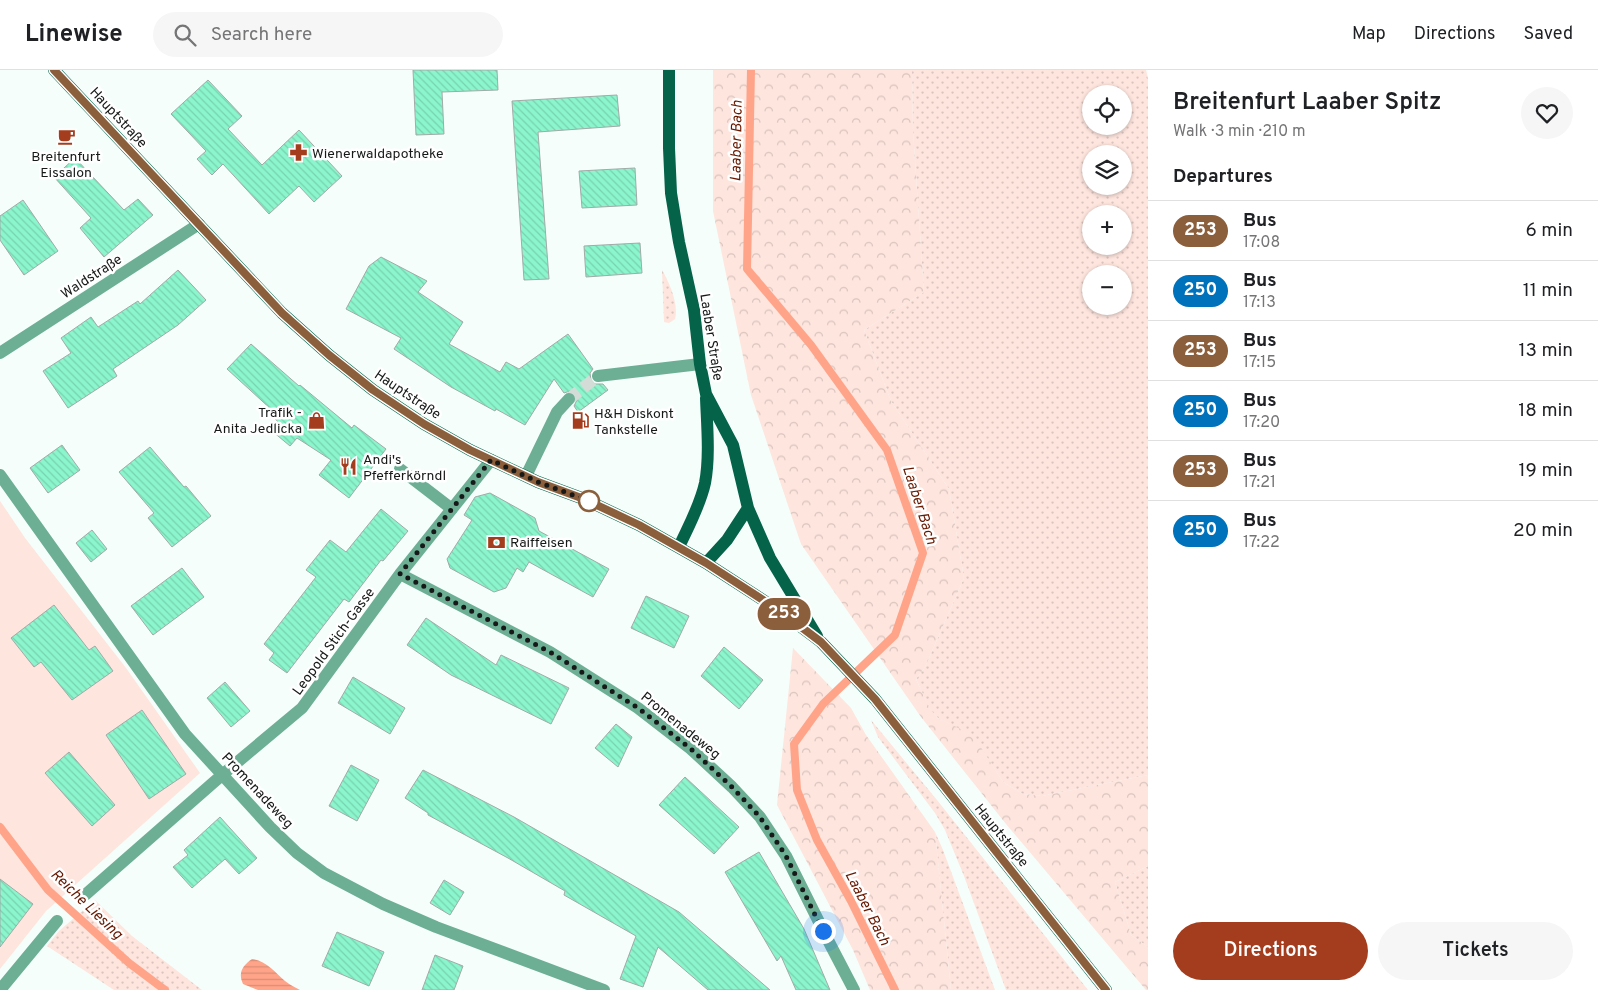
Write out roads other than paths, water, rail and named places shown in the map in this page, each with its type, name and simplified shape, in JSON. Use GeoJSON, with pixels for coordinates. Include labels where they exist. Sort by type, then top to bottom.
{"type":"FeatureCollection","features":[{"type":"Feature","properties":{"kind":"main road","name":"Hauptstraße"},"geometry":{"type":"LineString","coordinates":[[54,70],[282,313],[329,355],[373,390],[424,424],[491,460],[584,499],[639,525],[706,563],[780,611],[824,644],[874,698],[1106,990]]}},
{"type":"Feature","properties":{"kind":"main road","name":"Laaber Straße"},"geometry":{"type":"LineString","coordinates":[[669,70],[671,193],[679,242],[694,310],[700,364],[706,394],[733,445],[748,508],[770,558],[824,644]]}},
{"type":"Feature","properties":{"kind":"main road"},"geometry":{"type":"LineString","coordinates":[[678,548],[699,505],[705,482],[707,448],[706,394]]}},
{"type":"Feature","properties":{"kind":"main road"},"geometry":{"type":"LineString","coordinates":[[706,563],[727,540],[748,508]]}},
{"type":"Feature","properties":{"kind":"street","name":"Waldstraße"},"geometry":{"type":"LineString","coordinates":[[0,353],[199,224]]}},
{"type":"Feature","properties":{"kind":"street"},"geometry":{"type":"LineString","coordinates":[[598,376],[700,364]]}},
{"type":"Feature","properties":{"kind":"street"},"geometry":{"type":"LineString","coordinates":[[526,476],[557,412],[569,399]]}},
{"type":"Feature","properties":{"kind":"street","name":"Leopold Stich-Gasse"},"geometry":{"type":"LineString","coordinates":[[84,895],[222,774],[302,708],[400,574],[491,460]]}},
{"type":"Feature","properties":{"kind":"street"},"geometry":{"type":"LineString","coordinates":[[400,469],[452,509]]}},
{"type":"Feature","properties":{"kind":"street","name":"Promenadeweg"},"geometry":{"type":"LineString","coordinates":[[0,475],[185,734],[276,833],[297,853],[324,873],[383,904],[436,927],[604,990]]}},
{"type":"Feature","properties":{"kind":"street","name":"Promenadeweg"},"geometry":{"type":"LineString","coordinates":[[400,574],[550,652],[630,702],[691,749],[732,787],[760,817],[786,856],[854,990]]}},
{"type":"Feature","properties":{"kind":"street"},"geometry":{"type":"LineString","coordinates":[[0,990],[57,921]]}},
{"type":"Feature","properties":{"kind":"waterway","name":"Laaber Bach"},"geometry":{"type":"LineString","coordinates":[[751,70],[747,269],[811,345],[887,450],[923,553],[895,635],[823,704],[794,744],[797,790],[817,840],[851,901],[895,990]]}},
{"type":"Feature","properties":{"kind":"waterway","name":"Reiche Liesing"},"geometry":{"type":"LineString","coordinates":[[0,827],[48,890],[129,963],[165,990]]}},
{"type":"Feature","properties":{"kind":"tunnel"},"geometry":{"type":"LineString","coordinates":[[569,399],[598,376]]}},
{"type":"Feature","properties":{"kind":"place","name":"Breitenfurt Eissalon"},"geometry":{"type":"Point","coordinates":[66,136]}},
{"type":"Feature","properties":{"kind":"place","name":"Wienerwaldapotheke"},"geometry":{"type":"Point","coordinates":[298,153]}},
{"type":"Feature","properties":{"kind":"place","name":"Trafik - Anita Jedlicka"},"geometry":{"type":"Point","coordinates":[316,420]}},
{"type":"Feature","properties":{"kind":"place","name":"H&H Diskont Tankstelle"},"geometry":{"type":"Point","coordinates":[580,421]}},
{"type":"Feature","properties":{"kind":"place","name":"Andi's Pfefferkörndl"},"geometry":{"type":"Point","coordinates":[349,467]}},
{"type":"Feature","properties":{"kind":"place","name":"Raiffeisen"},"geometry":{"type":"Point","coordinates":[496,542]}}]}
